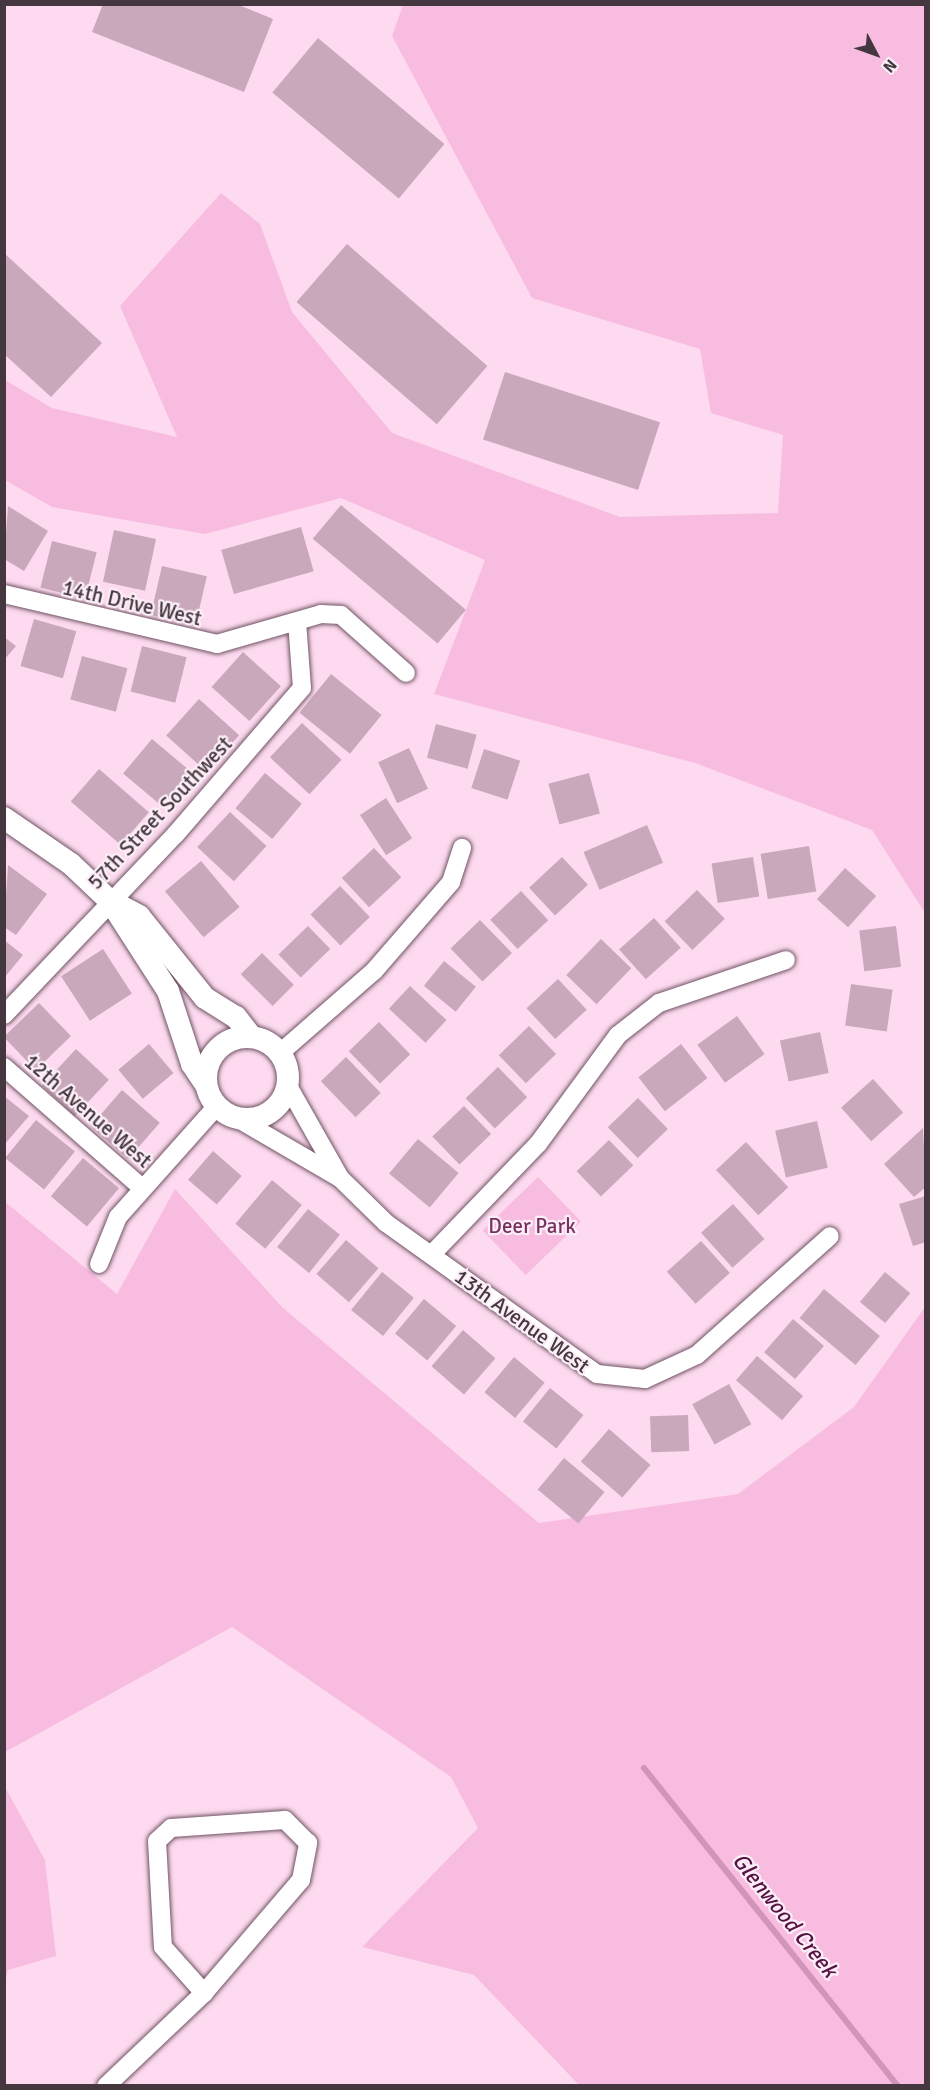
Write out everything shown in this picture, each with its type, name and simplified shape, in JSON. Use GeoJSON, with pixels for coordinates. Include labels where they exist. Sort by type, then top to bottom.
{"type":"FeatureCollection","features":[{"type":"Feature","properties":{"kind":"street","name":"14th Drive West"},"geometry":{"type":"LineString","coordinates":[[4,594],[217,644],[321,614],[341,615],[406,673]]}},
{"type":"Feature","properties":{"kind":"street","name":"57th Street Southwest"},"geometry":{"type":"LineString","coordinates":[[4,1015],[175,835],[302,688],[297,622]]}},
{"type":"Feature","properties":{"kind":"street"},"geometry":{"type":"LineString","coordinates":[[4,818],[71,864],[110,901],[168,991],[192,1064],[226,1112]]}},
{"type":"Feature","properties":{"kind":"street"},"geometry":{"type":"LineString","coordinates":[[280,1053],[374,971],[451,882],[462,848]]}},
{"type":"Feature","properties":{"kind":"street"},"geometry":{"type":"LineString","coordinates":[[99,1264],[118,1217],[142,1188],[226,1112],[266,1115],[288,1086],[280,1053],[251,1036],[236,1017],[205,998],[139,916],[110,901]]}},
{"type":"Feature","properties":{"kind":"street"},"geometry":{"type":"LineString","coordinates":[[432,1254],[538,1144],[618,1035],[659,1003],[786,960]]}},
{"type":"Feature","properties":{"kind":"street"},"geometry":{"type":"LineString","coordinates":[[206,1085],[216,1050],[232,1039],[251,1036]]}},
{"type":"Feature","properties":{"kind":"street","name":"12th Avenue West"},"geometry":{"type":"LineString","coordinates":[[4,1067],[142,1188]]}},
{"type":"Feature","properties":{"kind":"street","name":"13th Avenue West"},"geometry":{"type":"LineString","coordinates":[[288,1086],[340,1178]]}},
{"type":"Feature","properties":{"kind":"street","name":"13th Avenue West"},"geometry":{"type":"LineString","coordinates":[[226,1112],[340,1178],[386,1223],[597,1374],[645,1379],[697,1355],[830,1236]]}},
{"type":"Feature","properties":{"kind":"street"},"geometry":{"type":"LineString","coordinates":[[106,2085],[204,1993],[301,1880],[308,1844],[285,1820],[171,1828],[157,1841],[162,1947],[204,1993]]}},
{"type":"Feature","properties":{"kind":"green space"},"geometry":{"type":"Polygon","coordinates":[[[403,5],[925,5],[925,913],[872,830],[695,763],[434,694],[485,560],[341,498],[205,534],[52,507],[5,480],[5,380],[52,408],[177,437],[120,306],[221,193],[260,224],[292,312],[392,433],[620,517],[778,513],[783,435],[711,413],[700,349],[532,298],[392,36],[403,5]]]}},
{"type":"Feature","properties":{"kind":"green space","name":"Deer Park"},"geometry":{"type":"Polygon","coordinates":[[[538,1177],[581,1222],[526,1275],[483,1230],[538,1177]]]}},
{"type":"Feature","properties":{"kind":"green space"},"geometry":{"type":"Polygon","coordinates":[[[175,1189],[282,1307],[539,1523],[738,1494],[854,1407],[925,1307],[925,2085],[579,2085],[474,1975],[362,1947],[478,1828],[451,1777],[232,1627],[5,1752],[4,1201],[117,1294],[175,1189]]]}},
{"type":"Feature","properties":{"kind":"green space"},"geometry":{"type":"Polygon","coordinates":[[[5,1787],[45,1860],[56,1956],[8,1970],[5,1983],[5,1787]]]}},
{"type":"Feature","properties":{"kind":"building"},"geometry":{"type":"Polygon","coordinates":[[[103,4],[236,4],[273,19],[244,92],[92,32],[103,4]]]}},
{"type":"Feature","properties":{"kind":"building"},"geometry":{"type":"Polygon","coordinates":[[[318,38],[444,144],[399,198],[272,92],[318,38]]]}},
{"type":"Feature","properties":{"kind":"building"},"geometry":{"type":"Polygon","coordinates":[[[347,244],[487,366],[437,424],[296,302],[347,244]]]}},
{"type":"Feature","properties":{"kind":"building"},"geometry":{"type":"Polygon","coordinates":[[[4,253],[102,343],[51,397],[4,354],[4,253]]]}},
{"type":"Feature","properties":{"kind":"building"},"geometry":{"type":"Polygon","coordinates":[[[505,372],[660,422],[638,490],[483,440],[505,372]]]}},
{"type":"Feature","properties":{"kind":"building"},"geometry":{"type":"Polygon","coordinates":[[[341,505],[466,610],[438,643],[313,539],[341,505]]]}},
{"type":"Feature","properties":{"kind":"building"},"geometry":{"type":"Polygon","coordinates":[[[8,506],[48,531],[24,571],[4,559],[8,506]]]}},
{"type":"Feature","properties":{"kind":"building"},"geometry":{"type":"Polygon","coordinates":[[[301,527],[314,571],[234,594],[221,550],[301,527]]]}},
{"type":"Feature","properties":{"kind":"building"},"geometry":{"type":"Polygon","coordinates":[[[114,530],[156,539],[145,591],[103,582],[114,530]]]}},
{"type":"Feature","properties":{"kind":"building"},"geometry":{"type":"Polygon","coordinates":[[[52,541],[97,552],[85,599],[40,588],[52,541]]]}},
{"type":"Feature","properties":{"kind":"building"},"geometry":{"type":"Polygon","coordinates":[[[162,566],[207,576],[196,625],[151,615],[162,566]]]}},
{"type":"Feature","properties":{"kind":"building"},"geometry":{"type":"Polygon","coordinates":[[[34,619],[76,631],[63,678],[20,666],[34,619]]]}},
{"type":"Feature","properties":{"kind":"building"},"geometry":{"type":"Polygon","coordinates":[[[4,637],[16,646],[4,660],[4,637]]]}},
{"type":"Feature","properties":{"kind":"building"},"geometry":{"type":"Polygon","coordinates":[[[142,646],[187,657],[175,703],[131,692],[142,646]]]}},
{"type":"Feature","properties":{"kind":"building"},"geometry":{"type":"Polygon","coordinates":[[[243,652],[281,686],[249,721],[212,687],[243,652]]]}},
{"type":"Feature","properties":{"kind":"building"},"geometry":{"type":"Polygon","coordinates":[[[82,656],[127,668],[116,712],[70,699],[82,656]]]}},
{"type":"Feature","properties":{"kind":"building"},"geometry":{"type":"Polygon","coordinates":[[[331,674],[382,715],[350,754],[300,713],[331,674]]]}},
{"type":"Feature","properties":{"kind":"building"},"geometry":{"type":"Polygon","coordinates":[[[199,699],[239,735],[206,772],[166,735],[199,699]]]}},
{"type":"Feature","properties":{"kind":"building"},"geometry":{"type":"Polygon","coordinates":[[[302,723],[341,760],[309,794],[270,757],[302,723]]]}},
{"type":"Feature","properties":{"kind":"building"},"geometry":{"type":"Polygon","coordinates":[[[436,724],[477,735],[468,769],[427,758],[436,724]]]}},
{"type":"Feature","properties":{"kind":"building"},"geometry":{"type":"Polygon","coordinates":[[[152,739],[191,772],[162,806],[123,773],[152,739]]]}},
{"type":"Feature","properties":{"kind":"building"},"geometry":{"type":"Polygon","coordinates":[[[409,748],[428,789],[397,803],[378,762],[409,748]]]}},
{"type":"Feature","properties":{"kind":"building"},"geometry":{"type":"Polygon","coordinates":[[[484,749],[520,761],[507,800],[471,788],[484,749]]]}},
{"type":"Feature","properties":{"kind":"building"},"geometry":{"type":"Polygon","coordinates":[[[99,769],[149,812],[121,845],[71,801],[99,769]]]}},
{"type":"Feature","properties":{"kind":"building"},"geometry":{"type":"Polygon","coordinates":[[[265,773],[302,804],[272,839],[235,808],[265,773]]]}},
{"type":"Feature","properties":{"kind":"building"},"geometry":{"type":"Polygon","coordinates":[[[589,773],[600,814],[559,824],[548,784],[589,773]]]}},
{"type":"Feature","properties":{"kind":"building"},"geometry":{"type":"Polygon","coordinates":[[[386,798],[412,838],[386,855],[360,815],[386,798]]]}},
{"type":"Feature","properties":{"kind":"building"},"geometry":{"type":"Polygon","coordinates":[[[230,812],[267,846],[234,881],[197,847],[230,812]]]}},
{"type":"Feature","properties":{"kind":"building"},"geometry":{"type":"Polygon","coordinates":[[[647,825],[663,863],[600,890],[583,852],[647,825]]]}},
{"type":"Feature","properties":{"kind":"building"},"geometry":{"type":"Polygon","coordinates":[[[809,846],[816,891],[768,899],[761,854],[809,846]]]}},
{"type":"Feature","properties":{"kind":"building"},"geometry":{"type":"Polygon","coordinates":[[[374,848],[401,877],[369,907],[342,878],[374,848]]]}},
{"type":"Feature","properties":{"kind":"building"},"geometry":{"type":"Polygon","coordinates":[[[562,857],[588,885],[555,915],[529,888],[562,857]]]}},
{"type":"Feature","properties":{"kind":"building"},"geometry":{"type":"Polygon","coordinates":[[[753,857],[759,897],[718,903],[712,864],[753,857]]]}},
{"type":"Feature","properties":{"kind":"building"},"geometry":{"type":"Polygon","coordinates":[[[201,861],[240,907],[204,937],[165,891],[201,861]]]}},
{"type":"Feature","properties":{"kind":"building"},"geometry":{"type":"Polygon","coordinates":[[[8,865],[47,894],[16,935],[4,927],[8,865]]]}},
{"type":"Feature","properties":{"kind":"building"},"geometry":{"type":"Polygon","coordinates":[[[845,868],[876,896],[848,927],[817,899],[845,868]]]}},
{"type":"Feature","properties":{"kind":"building"},"geometry":{"type":"Polygon","coordinates":[[[340,886],[370,917],[340,945],[311,914],[340,886]]]}},
{"type":"Feature","properties":{"kind":"building"},"geometry":{"type":"Polygon","coordinates":[[[697,890],[725,919],[692,950],[665,921],[697,890]]]}},
{"type":"Feature","properties":{"kind":"building"},"geometry":{"type":"Polygon","coordinates":[[[521,891],[548,920],[518,949],[490,920],[521,891]]]}},
{"type":"Feature","properties":{"kind":"building"},"geometry":{"type":"Polygon","coordinates":[[[654,918],[681,948],[646,979],[619,949],[654,918]]]}},
{"type":"Feature","properties":{"kind":"building"},"geometry":{"type":"Polygon","coordinates":[[[480,920],[512,953],[482,982],[451,948],[480,920]]]}},
{"type":"Feature","properties":{"kind":"building"},"geometry":{"type":"Polygon","coordinates":[[[308,926],[330,949],[301,977],[279,954],[308,926]]]}},
{"type":"Feature","properties":{"kind":"building"},"geometry":{"type":"Polygon","coordinates":[[[896,926],[901,967],[864,971],[859,931],[896,926]]]}},
{"type":"Feature","properties":{"kind":"building"},"geometry":{"type":"Polygon","coordinates":[[[601,939],[631,968],[596,1004],[566,975],[601,939]]]}},
{"type":"Feature","properties":{"kind":"building"},"geometry":{"type":"Polygon","coordinates":[[[4,940],[23,955],[4,978],[4,940]]]}},
{"type":"Feature","properties":{"kind":"building"},"geometry":{"type":"Polygon","coordinates":[[[103,949],[132,993],[90,1021],[61,976],[103,949]]]}},
{"type":"Feature","properties":{"kind":"building"},"geometry":{"type":"Polygon","coordinates":[[[262,953],[294,985],[273,1006],[241,974],[262,953]]]}},
{"type":"Feature","properties":{"kind":"building"},"geometry":{"type":"Polygon","coordinates":[[[444,961],[476,987],[456,1012],[424,986],[444,961]]]}},
{"type":"Feature","properties":{"kind":"building"},"geometry":{"type":"Polygon","coordinates":[[[558,979],[587,1010],[555,1039],[527,1008],[558,979]]]}},
{"type":"Feature","properties":{"kind":"building"},"geometry":{"type":"Polygon","coordinates":[[[851,984],[893,990],[887,1031],[845,1026],[851,984]]]}},
{"type":"Feature","properties":{"kind":"building"},"geometry":{"type":"Polygon","coordinates":[[[410,986],[447,1020],[425,1043],[389,1009],[410,986]]]}},
{"type":"Feature","properties":{"kind":"building"},"geometry":{"type":"Polygon","coordinates":[[[39,1003],[71,1036],[36,1070],[4,1037],[39,1003]]]}},
{"type":"Feature","properties":{"kind":"building"},"geometry":{"type":"Polygon","coordinates":[[[737,1016],[765,1054],[725,1083],[697,1045],[737,1016]]]}},
{"type":"Feature","properties":{"kind":"building"},"geometry":{"type":"Polygon","coordinates":[[[379,1022],[410,1054],[380,1084],[349,1051],[379,1022]]]}},
{"type":"Feature","properties":{"kind":"building"},"geometry":{"type":"Polygon","coordinates":[[[529,1026],[556,1054],[526,1083],[499,1055],[529,1026]]]}},
{"type":"Feature","properties":{"kind":"building"},"geometry":{"type":"Polygon","coordinates":[[[820,1032],[829,1073],[789,1082],[780,1041],[820,1032]]]}},
{"type":"Feature","properties":{"kind":"building"},"geometry":{"type":"Polygon","coordinates":[[[149,1044],[173,1073],[143,1099],[118,1070],[149,1044]]]}},
{"type":"Feature","properties":{"kind":"building"},"geometry":{"type":"Polygon","coordinates":[[[681,1044],[707,1078],[665,1111],[638,1077],[681,1044]]]}},
{"type":"Feature","properties":{"kind":"building"},"geometry":{"type":"Polygon","coordinates":[[[76,1049],[109,1080],[75,1116],[42,1086],[76,1049]]]}},
{"type":"Feature","properties":{"kind":"building"},"geometry":{"type":"Polygon","coordinates":[[[346,1057],[381,1093],[356,1117],[321,1081],[346,1057]]]}},
{"type":"Feature","properties":{"kind":"building"},"geometry":{"type":"Polygon","coordinates":[[[498,1067],[527,1097],[495,1128],[466,1098],[498,1067]]]}},
{"type":"Feature","properties":{"kind":"building"},"geometry":{"type":"Polygon","coordinates":[[[873,1079],[903,1112],[871,1141],[841,1108],[873,1079]]]}},
{"type":"Feature","properties":{"kind":"building"},"geometry":{"type":"Polygon","coordinates":[[[122,1090],[160,1123],[128,1159],[91,1126],[122,1090]]]}},
{"type":"Feature","properties":{"kind":"building"},"geometry":{"type":"Polygon","coordinates":[[[4,1096],[29,1116],[4,1145],[4,1096]]]}},
{"type":"Feature","properties":{"kind":"building"},"geometry":{"type":"Polygon","coordinates":[[[638,1098],[668,1129],[638,1158],[608,1127],[638,1098]]]}},
{"type":"Feature","properties":{"kind":"building"},"geometry":{"type":"Polygon","coordinates":[[[464,1106],[491,1134],[459,1165],[432,1137],[464,1106]]]}},
{"type":"Feature","properties":{"kind":"building"},"geometry":{"type":"Polygon","coordinates":[[[36,1120],[75,1151],[44,1190],[5,1158],[36,1120]]]}},
{"type":"Feature","properties":{"kind":"building"},"geometry":{"type":"Polygon","coordinates":[[[817,1121],[828,1168],[786,1177],[775,1131],[817,1121]]]}},
{"type":"Feature","properties":{"kind":"building"},"geometry":{"type":"Polygon","coordinates":[[[923,1128],[926,1187],[914,1197],[884,1164],[923,1128]]]}},
{"type":"Feature","properties":{"kind":"building"},"geometry":{"type":"Polygon","coordinates":[[[418,1139],[459,1173],[430,1208],[389,1173],[418,1139]]]}},
{"type":"Feature","properties":{"kind":"building"},"geometry":{"type":"Polygon","coordinates":[[[609,1140],[633,1165],[601,1196],[577,1171],[609,1140]]]}},
{"type":"Feature","properties":{"kind":"building"},"geometry":{"type":"Polygon","coordinates":[[[746,1142],[788,1187],[758,1215],[716,1170],[746,1142]]]}},
{"type":"Feature","properties":{"kind":"building"},"geometry":{"type":"Polygon","coordinates":[[[213,1151],[242,1176],[217,1205],[188,1180],[213,1151]]]}},
{"type":"Feature","properties":{"kind":"building"},"geometry":{"type":"Polygon","coordinates":[[[83,1158],[119,1188],[87,1227],[51,1196],[83,1158]]]}},
{"type":"Feature","properties":{"kind":"building"},"geometry":{"type":"Polygon","coordinates":[[[272,1180],[302,1205],[265,1249],[235,1224],[272,1180]]]}},
{"type":"Feature","properties":{"kind":"building"},"geometry":{"type":"Polygon","coordinates":[[[926,1196],[926,1242],[913,1246],[899,1204],[926,1196]]]}},
{"type":"Feature","properties":{"kind":"building"},"geometry":{"type":"Polygon","coordinates":[[[733,1204],[764,1239],[732,1268],[701,1233],[733,1204]]]}},
{"type":"Feature","properties":{"kind":"building"},"geometry":{"type":"Polygon","coordinates":[[[308,1209],[340,1235],[309,1273],[277,1247],[308,1209]]]}},
{"type":"Feature","properties":{"kind":"building"},"geometry":{"type":"Polygon","coordinates":[[[346,1240],[378,1268],[349,1302],[316,1274],[346,1240]]]}},
{"type":"Feature","properties":{"kind":"building"},"geometry":{"type":"Polygon","coordinates":[[[701,1241],[730,1273],[696,1304],[667,1272],[701,1241]]]}},
{"type":"Feature","properties":{"kind":"building"},"geometry":{"type":"Polygon","coordinates":[[[382,1272],[414,1298],[383,1336],[351,1310],[382,1272]]]}},
{"type":"Feature","properties":{"kind":"building"},"geometry":{"type":"Polygon","coordinates":[[[885,1272],[910,1293],[885,1323],[860,1302],[885,1272]]]}},
{"type":"Feature","properties":{"kind":"building"},"geometry":{"type":"Polygon","coordinates":[[[824,1289],[880,1336],[855,1365],[800,1318],[824,1289]]]}},
{"type":"Feature","properties":{"kind":"building"},"geometry":{"type":"Polygon","coordinates":[[[424,1299],[456,1326],[427,1360],[395,1333],[424,1299]]]}},
{"type":"Feature","properties":{"kind":"building"},"geometry":{"type":"Polygon","coordinates":[[[793,1319],[824,1346],[795,1379],[764,1352],[793,1319]]]}},
{"type":"Feature","properties":{"kind":"building"},"geometry":{"type":"Polygon","coordinates":[[[463,1330],[495,1358],[464,1394],[432,1366],[463,1330]]]}},
{"type":"Feature","properties":{"kind":"building"},"geometry":{"type":"Polygon","coordinates":[[[757,1356],[803,1396],[782,1420],[736,1380],[757,1356]]]}},
{"type":"Feature","properties":{"kind":"building"},"geometry":{"type":"Polygon","coordinates":[[[514,1357],[545,1383],[515,1418],[484,1392],[514,1357]]]}},
{"type":"Feature","properties":{"kind":"building"},"geometry":{"type":"Polygon","coordinates":[[[729,1384],[751,1424],[715,1445],[692,1404],[729,1384]]]}},
{"type":"Feature","properties":{"kind":"building"},"geometry":{"type":"Polygon","coordinates":[[[550,1388],[583,1415],[556,1448],[523,1421],[550,1388]]]}},
{"type":"Feature","properties":{"kind":"building"},"geometry":{"type":"Polygon","coordinates":[[[688,1415],[689,1451],[651,1452],[650,1416],[688,1415]]]}},
{"type":"Feature","properties":{"kind":"building"},"geometry":{"type":"Polygon","coordinates":[[[609,1429],[651,1465],[622,1498],[581,1461],[609,1429]]]}},
{"type":"Feature","properties":{"kind":"building"},"geometry":{"type":"Polygon","coordinates":[[[564,1458],[605,1492],[578,1523],[538,1489],[564,1458]]]}},
{"type":"Feature","properties":{"kind":"waterway","name":"Glenwood Creek"},"geometry":{"type":"LineString","coordinates":[[644,1768],[898,2086]]}}]}
